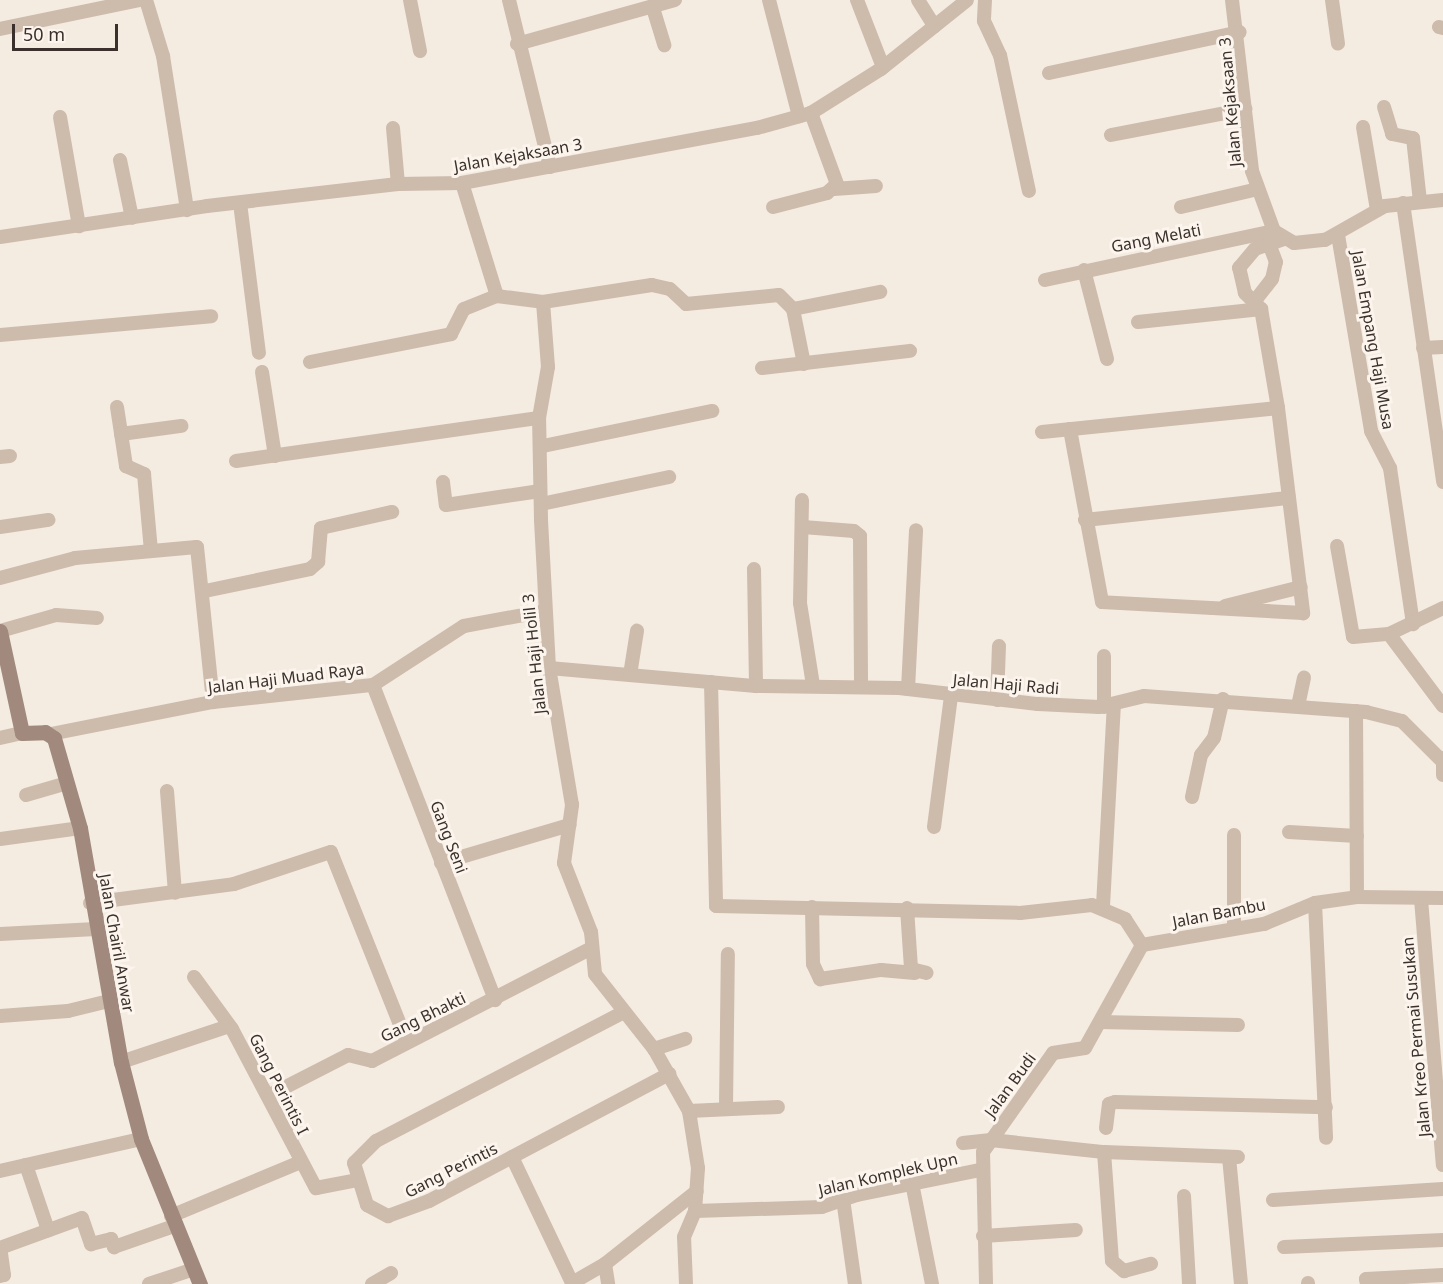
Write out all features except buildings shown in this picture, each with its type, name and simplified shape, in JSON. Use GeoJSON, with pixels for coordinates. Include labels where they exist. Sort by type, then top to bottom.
{"type":"FeatureCollection","features":[{"type":"Feature","properties":{"kind":"street"},"geometry":{"type":"LineString","coordinates":[[0,29],[141,0]]}},
{"type":"Feature","properties":{"kind":"street"},"geometry":{"type":"LineString","coordinates":[[146,0],[163,56],[187,210]]}},
{"type":"Feature","properties":{"kind":"street"},"geometry":{"type":"LineString","coordinates":[[410,0],[420,51]]}},
{"type":"Feature","properties":{"kind":"street"},"geometry":{"type":"LineString","coordinates":[[509,0],[550,167]]}},
{"type":"Feature","properties":{"kind":"street"},"geometry":{"type":"LineString","coordinates":[[518,44],[675,0]]}},
{"type":"Feature","properties":{"kind":"street"},"geometry":{"type":"LineString","coordinates":[[769,0],[805,115],[837,180],[834,189]]}},
{"type":"Feature","properties":{"kind":"street"},"geometry":{"type":"LineString","coordinates":[[857,0],[883,67]]}},
{"type":"Feature","properties":{"kind":"street"},"geometry":{"type":"LineString","coordinates":[[918,0],[934,26]]}},
{"type":"Feature","properties":{"kind":"street","name":"Jalan Kejaksaan 3"},"geometry":{"type":"LineString","coordinates":[[0,237],[187,210],[398,184],[462,183],[805,115],[883,67],[967,0]]}},
{"type":"Feature","properties":{"kind":"street"},"geometry":{"type":"LineString","coordinates":[[985,0],[984,21],[1000,55],[1029,191]]}},
{"type":"Feature","properties":{"kind":"street","name":"Jalan Kejaksaan 3"},"geometry":{"type":"LineString","coordinates":[[1232,0],[1240,32],[1246,109],[1258,189],[1276,238],[1276,262],[1272,279],[1257,305]]}},
{"type":"Feature","properties":{"kind":"street"},"geometry":{"type":"LineString","coordinates":[[1332,0],[1338,44]]}},
{"type":"Feature","properties":{"kind":"street"},"geometry":{"type":"LineString","coordinates":[[650,6],[664,45]]}},
{"type":"Feature","properties":{"kind":"street"},"geometry":{"type":"LineString","coordinates":[[1049,73],[1240,32]]}},
{"type":"Feature","properties":{"kind":"street"},"geometry":{"type":"LineString","coordinates":[[1384,107],[1392,134],[1413,138],[1420,201]]}},
{"type":"Feature","properties":{"kind":"street"},"geometry":{"type":"LineString","coordinates":[[1111,135],[1246,109]]}},
{"type":"Feature","properties":{"kind":"street"},"geometry":{"type":"LineString","coordinates":[[60,117],[79,226]]}},
{"type":"Feature","properties":{"kind":"street"},"geometry":{"type":"LineString","coordinates":[[1363,127],[1377,210]]}},
{"type":"Feature","properties":{"kind":"street"},"geometry":{"type":"LineString","coordinates":[[393,128],[398,184]]}},
{"type":"Feature","properties":{"kind":"street"},"geometry":{"type":"LineString","coordinates":[[120,160],[132,218]]}},
{"type":"Feature","properties":{"kind":"street"},"geometry":{"type":"LineString","coordinates":[[462,183],[497,296]]}},
{"type":"Feature","properties":{"kind":"street"},"geometry":{"type":"LineString","coordinates":[[773,207],[834,189],[876,186]]}},
{"type":"Feature","properties":{"kind":"street"},"geometry":{"type":"LineString","coordinates":[[1181,207],[1258,189]]}},
{"type":"Feature","properties":{"kind":"street"},"geometry":{"type":"LineString","coordinates":[[1070,429],[1097,590],[1105,604],[1220,608],[1301,614],[1301,587],[1278,408],[1257,305],[1245,293],[1239,267],[1255,249],[1276,238],[1312,242],[1338,236],[1377,210],[1403,203],[1443,200]]}},
{"type":"Feature","properties":{"kind":"street"},"geometry":{"type":"LineString","coordinates":[[240,203],[259,353]]}},
{"type":"Feature","properties":{"kind":"street"},"geometry":{"type":"LineString","coordinates":[[1403,203],[1443,482]]}},
{"type":"Feature","properties":{"kind":"street","name":"Jalan Empang Haji Musa"},"geometry":{"type":"LineString","coordinates":[[1338,236],[1371,431],[1390,468],[1413,624]]}},
{"type":"Feature","properties":{"kind":"street","name":"Gang Melati"},"geometry":{"type":"LineString","coordinates":[[1045,280],[1084,270],[1276,238]]}},
{"type":"Feature","properties":{"kind":"street"},"geometry":{"type":"LineString","coordinates":[[1084,270],[1107,359]]}},
{"type":"Feature","properties":{"kind":"street"},"geometry":{"type":"LineString","coordinates":[[310,362],[451,334],[464,309],[497,296],[543,302],[662,285],[686,304],[778,295],[793,309],[804,364]]}},
{"type":"Feature","properties":{"kind":"street"},"geometry":{"type":"LineString","coordinates":[[793,309],[880,292]]}},
{"type":"Feature","properties":{"kind":"street","name":"Jalan Haji Holil 3"},"geometry":{"type":"LineString","coordinates":[[543,302],[548,368],[538,418],[543,446],[541,497],[545,611],[549,668],[568,777],[569,825],[564,863],[586,914],[595,974],[622,1013],[654,1049],[689,1111],[697,1191],[695,1211],[684,1237],[686,1284]]}},
{"type":"Feature","properties":{"kind":"street"},"geometry":{"type":"LineString","coordinates":[[1138,322],[1257,305]]}},
{"type":"Feature","properties":{"kind":"street"},"geometry":{"type":"LineString","coordinates":[[0,335],[211,316]]}},
{"type":"Feature","properties":{"kind":"street"},"geometry":{"type":"LineString","coordinates":[[1423,348],[1443,347]]}},
{"type":"Feature","properties":{"kind":"street"},"geometry":{"type":"LineString","coordinates":[[762,368],[910,351]]}},
{"type":"Feature","properties":{"kind":"street"},"geometry":{"type":"LineString","coordinates":[[262,372],[275,456]]}},
{"type":"Feature","properties":{"kind":"street"},"geometry":{"type":"LineString","coordinates":[[117,407],[128,469],[144,474],[151,551]]}},
{"type":"Feature","properties":{"kind":"street"},"geometry":{"type":"LineString","coordinates":[[1041,432],[1278,408]]}},
{"type":"Feature","properties":{"kind":"street"},"geometry":{"type":"LineString","coordinates":[[543,446],[712,411]]}},
{"type":"Feature","properties":{"kind":"street"},"geometry":{"type":"LineString","coordinates":[[236,461],[538,418]]}},
{"type":"Feature","properties":{"kind":"street"},"geometry":{"type":"LineString","coordinates":[[121,434],[181,426]]}},
{"type":"Feature","properties":{"kind":"street"},"geometry":{"type":"LineString","coordinates":[[443,482],[446,505],[541,497],[669,477]]}},
{"type":"Feature","properties":{"kind":"street"},"geometry":{"type":"LineString","coordinates":[[1085,520],[1289,498]]}},
{"type":"Feature","properties":{"kind":"street"},"geometry":{"type":"LineString","coordinates":[[802,500],[800,603],[813,686]]}},
{"type":"Feature","properties":{"kind":"street"},"geometry":{"type":"LineString","coordinates":[[205,591],[310,569],[319,556],[321,528],[392,512]]}},
{"type":"Feature","properties":{"kind":"street"},"geometry":{"type":"LineString","coordinates":[[0,527],[48,520]]}},
{"type":"Feature","properties":{"kind":"street"},"geometry":{"type":"LineString","coordinates":[[803,528],[854,531],[860,536],[861,686]]}},
{"type":"Feature","properties":{"kind":"street"},"geometry":{"type":"LineString","coordinates":[[908,689],[916,530]]}},
{"type":"Feature","properties":{"kind":"street"},"geometry":{"type":"LineString","coordinates":[[1337,546],[1353,638],[1389,634],[1443,608]]}},
{"type":"Feature","properties":{"kind":"street"},"geometry":{"type":"LineString","coordinates":[[0,578],[75,558],[197,547],[205,591],[213,702]]}},
{"type":"Feature","properties":{"kind":"street"},"geometry":{"type":"LineString","coordinates":[[754,568],[756,686]]}},
{"type":"Feature","properties":{"kind":"street"},"geometry":{"type":"LineString","coordinates":[[1220,608],[1301,587]]}},
{"type":"Feature","properties":{"kind":"street","name":"Jalan Haji Muad Raya"},"geometry":{"type":"LineString","coordinates":[[51,734],[213,702],[372,686],[464,626],[545,611]]}},
{"type":"Feature","properties":{"kind":"street"},"geometry":{"type":"LineString","coordinates":[[22,733],[0,631],[56,615],[97,618]]}},
{"type":"Feature","properties":{"kind":"street"},"geometry":{"type":"LineString","coordinates":[[630,675],[637,631]]}},
{"type":"Feature","properties":{"kind":"street"},"geometry":{"type":"LineString","coordinates":[[1389,634],[1443,706]]}},
{"type":"Feature","properties":{"kind":"street"},"geometry":{"type":"LineString","coordinates":[[997,700],[999,646]]}},
{"type":"Feature","properties":{"kind":"street"},"geometry":{"type":"LineString","coordinates":[[1103,906],[1109,706],[1104,656]]}},
{"type":"Feature","properties":{"kind":"street","name":"Jalan Haji Radi"},"geometry":{"type":"LineString","coordinates":[[549,668],[756,686],[861,686],[908,689],[997,700],[1109,706],[1144,696],[1223,699],[1356,711],[1402,721],[1442,759]]}},
{"type":"Feature","properties":{"kind":"street"},"geometry":{"type":"LineString","coordinates":[[1299,706],[1304,678]]}},
{"type":"Feature","properties":{"kind":"street"},"geometry":{"type":"LineString","coordinates":[[711,682],[716,906],[906,908],[1020,913],[1103,906],[1125,919],[1142,945]]}},
{"type":"Feature","properties":{"kind":"street","name":"Gang Seni"},"geometry":{"type":"LineString","coordinates":[[372,686],[495,1000]]}},
{"type":"Feature","properties":{"kind":"street"},"geometry":{"type":"LineString","coordinates":[[934,826],[951,696]]}},
{"type":"Feature","properties":{"kind":"street"},"geometry":{"type":"LineString","coordinates":[[1192,797],[1201,755],[1214,738],[1223,699]]}},
{"type":"Feature","properties":{"kind":"street"},"geometry":{"type":"LineString","coordinates":[[1356,711],[1357,897]]}},
{"type":"Feature","properties":{"kind":"street"},"geometry":{"type":"LineString","coordinates":[[0,738],[22,733],[51,734]]}},
{"type":"Feature","properties":{"kind":"street","name":"Jalan Chairil Anwar"},"geometry":{"type":"LineString","coordinates":[[51,734],[80,828],[90,903],[109,1001],[121,1062],[141,1139],[172,1221],[200,1284]]}},
{"type":"Feature","properties":{"kind":"street"},"geometry":{"type":"LineString","coordinates":[[1442,759],[1443,775]]}},
{"type":"Feature","properties":{"kind":"street"},"geometry":{"type":"LineString","coordinates":[[26,795],[67,783]]}},
{"type":"Feature","properties":{"kind":"street"},"geometry":{"type":"LineString","coordinates":[[167,791],[175,893]]}},
{"type":"Feature","properties":{"kind":"street"},"geometry":{"type":"LineString","coordinates":[[441,863],[569,825]]}},
{"type":"Feature","properties":{"kind":"street"},"geometry":{"type":"LineString","coordinates":[[0,839],[80,828]]}},
{"type":"Feature","properties":{"kind":"street"},"geometry":{"type":"LineString","coordinates":[[1289,832],[1356,836]]}},
{"type":"Feature","properties":{"kind":"street"},"geometry":{"type":"LineString","coordinates":[[1234,835],[1234,927]]}},
{"type":"Feature","properties":{"kind":"street"},"geometry":{"type":"LineString","coordinates":[[90,903],[234,884],[327,851],[335,856],[407,1042]]}},
{"type":"Feature","properties":{"kind":"street","name":"Jalan Bambu"},"geometry":{"type":"LineString","coordinates":[[1142,945],[1234,927],[1263,924],[1315,903],[1357,897],[1421,903],[1443,898]]}},
{"type":"Feature","properties":{"kind":"street"},"geometry":{"type":"LineString","coordinates":[[1315,903],[1326,1138]]}},
{"type":"Feature","properties":{"kind":"street"},"geometry":{"type":"LineString","coordinates":[[1421,903],[1443,904]]}},
{"type":"Feature","properties":{"kind":"street","name":"Jalan Kreo Permai Susukan"},"geometry":{"type":"LineString","coordinates":[[1421,903],[1443,1165]]}},
{"type":"Feature","properties":{"kind":"street"},"geometry":{"type":"LineString","coordinates":[[812,907],[813,964],[820,979],[881,970],[921,973],[906,908]]}},
{"type":"Feature","properties":{"kind":"street"},"geometry":{"type":"LineString","coordinates":[[0,934],[96,929]]}},
{"type":"Feature","properties":{"kind":"street","name":"Jalan Budi"},"geometry":{"type":"LineString","coordinates":[[986,1284],[980,1170],[991,1140],[1053,1053],[1082,1050],[1142,945]]}},
{"type":"Feature","properties":{"kind":"street","name":"Gang Bhakti"},"geometry":{"type":"LineString","coordinates":[[268,1096],[348,1055],[372,1061],[495,1000],[592,948]]}},
{"type":"Feature","properties":{"kind":"street"},"geometry":{"type":"LineString","coordinates":[[726,1107],[728,954]]}},
{"type":"Feature","properties":{"kind":"street"},"geometry":{"type":"LineString","coordinates":[[194,977],[229,1026]]}},
{"type":"Feature","properties":{"kind":"street"},"geometry":{"type":"LineString","coordinates":[[0,1016],[68,1011],[109,1001]]}},
{"type":"Feature","properties":{"kind":"street"},"geometry":{"type":"LineString","coordinates":[[358,1180],[354,1163],[376,1141],[622,1013]]}},
{"type":"Feature","properties":{"kind":"street"},"geometry":{"type":"LineString","coordinates":[[1100,1022],[1238,1025]]}},
{"type":"Feature","properties":{"kind":"street","name":"Gang Perintis I"},"geometry":{"type":"LineString","coordinates":[[121,1062],[229,1026],[301,1162],[319,1190],[358,1180]]}},
{"type":"Feature","properties":{"kind":"street"},"geometry":{"type":"LineString","coordinates":[[654,1049],[685,1039]]}},
{"type":"Feature","properties":{"kind":"street","name":"Gang Perintis"},"geometry":{"type":"LineString","coordinates":[[358,1180],[367,1205],[388,1216],[512,1157],[669,1074]]}},
{"type":"Feature","properties":{"kind":"street"},"geometry":{"type":"LineString","coordinates":[[1107,1128],[1109,1104],[1114,1102],[1326,1107]]}},
{"type":"Feature","properties":{"kind":"street"},"geometry":{"type":"LineString","coordinates":[[689,1111],[726,1107],[778,1107]]}},
{"type":"Feature","properties":{"kind":"street"},"geometry":{"type":"LineString","coordinates":[[0,1171],[141,1139]]}},
{"type":"Feature","properties":{"kind":"street"},"geometry":{"type":"LineString","coordinates":[[963,1143],[991,1140],[1104,1152],[1234,1157],[1241,1284]]}},
{"type":"Feature","properties":{"kind":"street"},"geometry":{"type":"LineString","coordinates":[[1104,1152],[1107,1235],[1112,1261],[1124,1278],[1151,1264]]}},
{"type":"Feature","properties":{"kind":"street"},"geometry":{"type":"LineString","coordinates":[[512,1157],[567,1280],[574,1282],[605,1264],[697,1191]]}},
{"type":"Feature","properties":{"kind":"street"},"geometry":{"type":"LineString","coordinates":[[0,1276],[4,1275],[0,1248],[82,1218],[91,1244],[111,1239],[114,1247],[301,1162]]}},
{"type":"Feature","properties":{"kind":"street"},"geometry":{"type":"LineString","coordinates":[[26,1165],[48,1230]]}},
{"type":"Feature","properties":{"kind":"street","name":"Jalan Komplek Upn"},"geometry":{"type":"LineString","coordinates":[[695,1211],[822,1207],[843,1199],[980,1170]]}},
{"type":"Feature","properties":{"kind":"street"},"geometry":{"type":"LineString","coordinates":[[912,1183],[932,1284]]}},
{"type":"Feature","properties":{"kind":"street"},"geometry":{"type":"LineString","coordinates":[[1273,1200],[1443,1189]]}},
{"type":"Feature","properties":{"kind":"street"},"geometry":{"type":"LineString","coordinates":[[1184,1196],[1189,1284]]}},
{"type":"Feature","properties":{"kind":"street"},"geometry":{"type":"LineString","coordinates":[[843,1199],[855,1284]]}},
{"type":"Feature","properties":{"kind":"street"},"geometry":{"type":"LineString","coordinates":[[983,1236],[1076,1230]]}},
{"type":"Feature","properties":{"kind":"street"},"geometry":{"type":"LineString","coordinates":[[1284,1246],[1443,1240]]}},
{"type":"Feature","properties":{"kind":"street"},"geometry":{"type":"LineString","coordinates":[[605,1264],[608,1284]]}},
{"type":"Feature","properties":{"kind":"street"},"geometry":{"type":"LineString","coordinates":[[149,1284],[194,1269]]}},
{"type":"Feature","properties":{"kind":"street"},"geometry":{"type":"LineString","coordinates":[[372,1284],[391,1273]]}},
{"type":"Feature","properties":{"kind":"street"},"geometry":{"type":"LineString","coordinates":[[1367,1284],[1366,1279],[1443,1275]]}}]}
